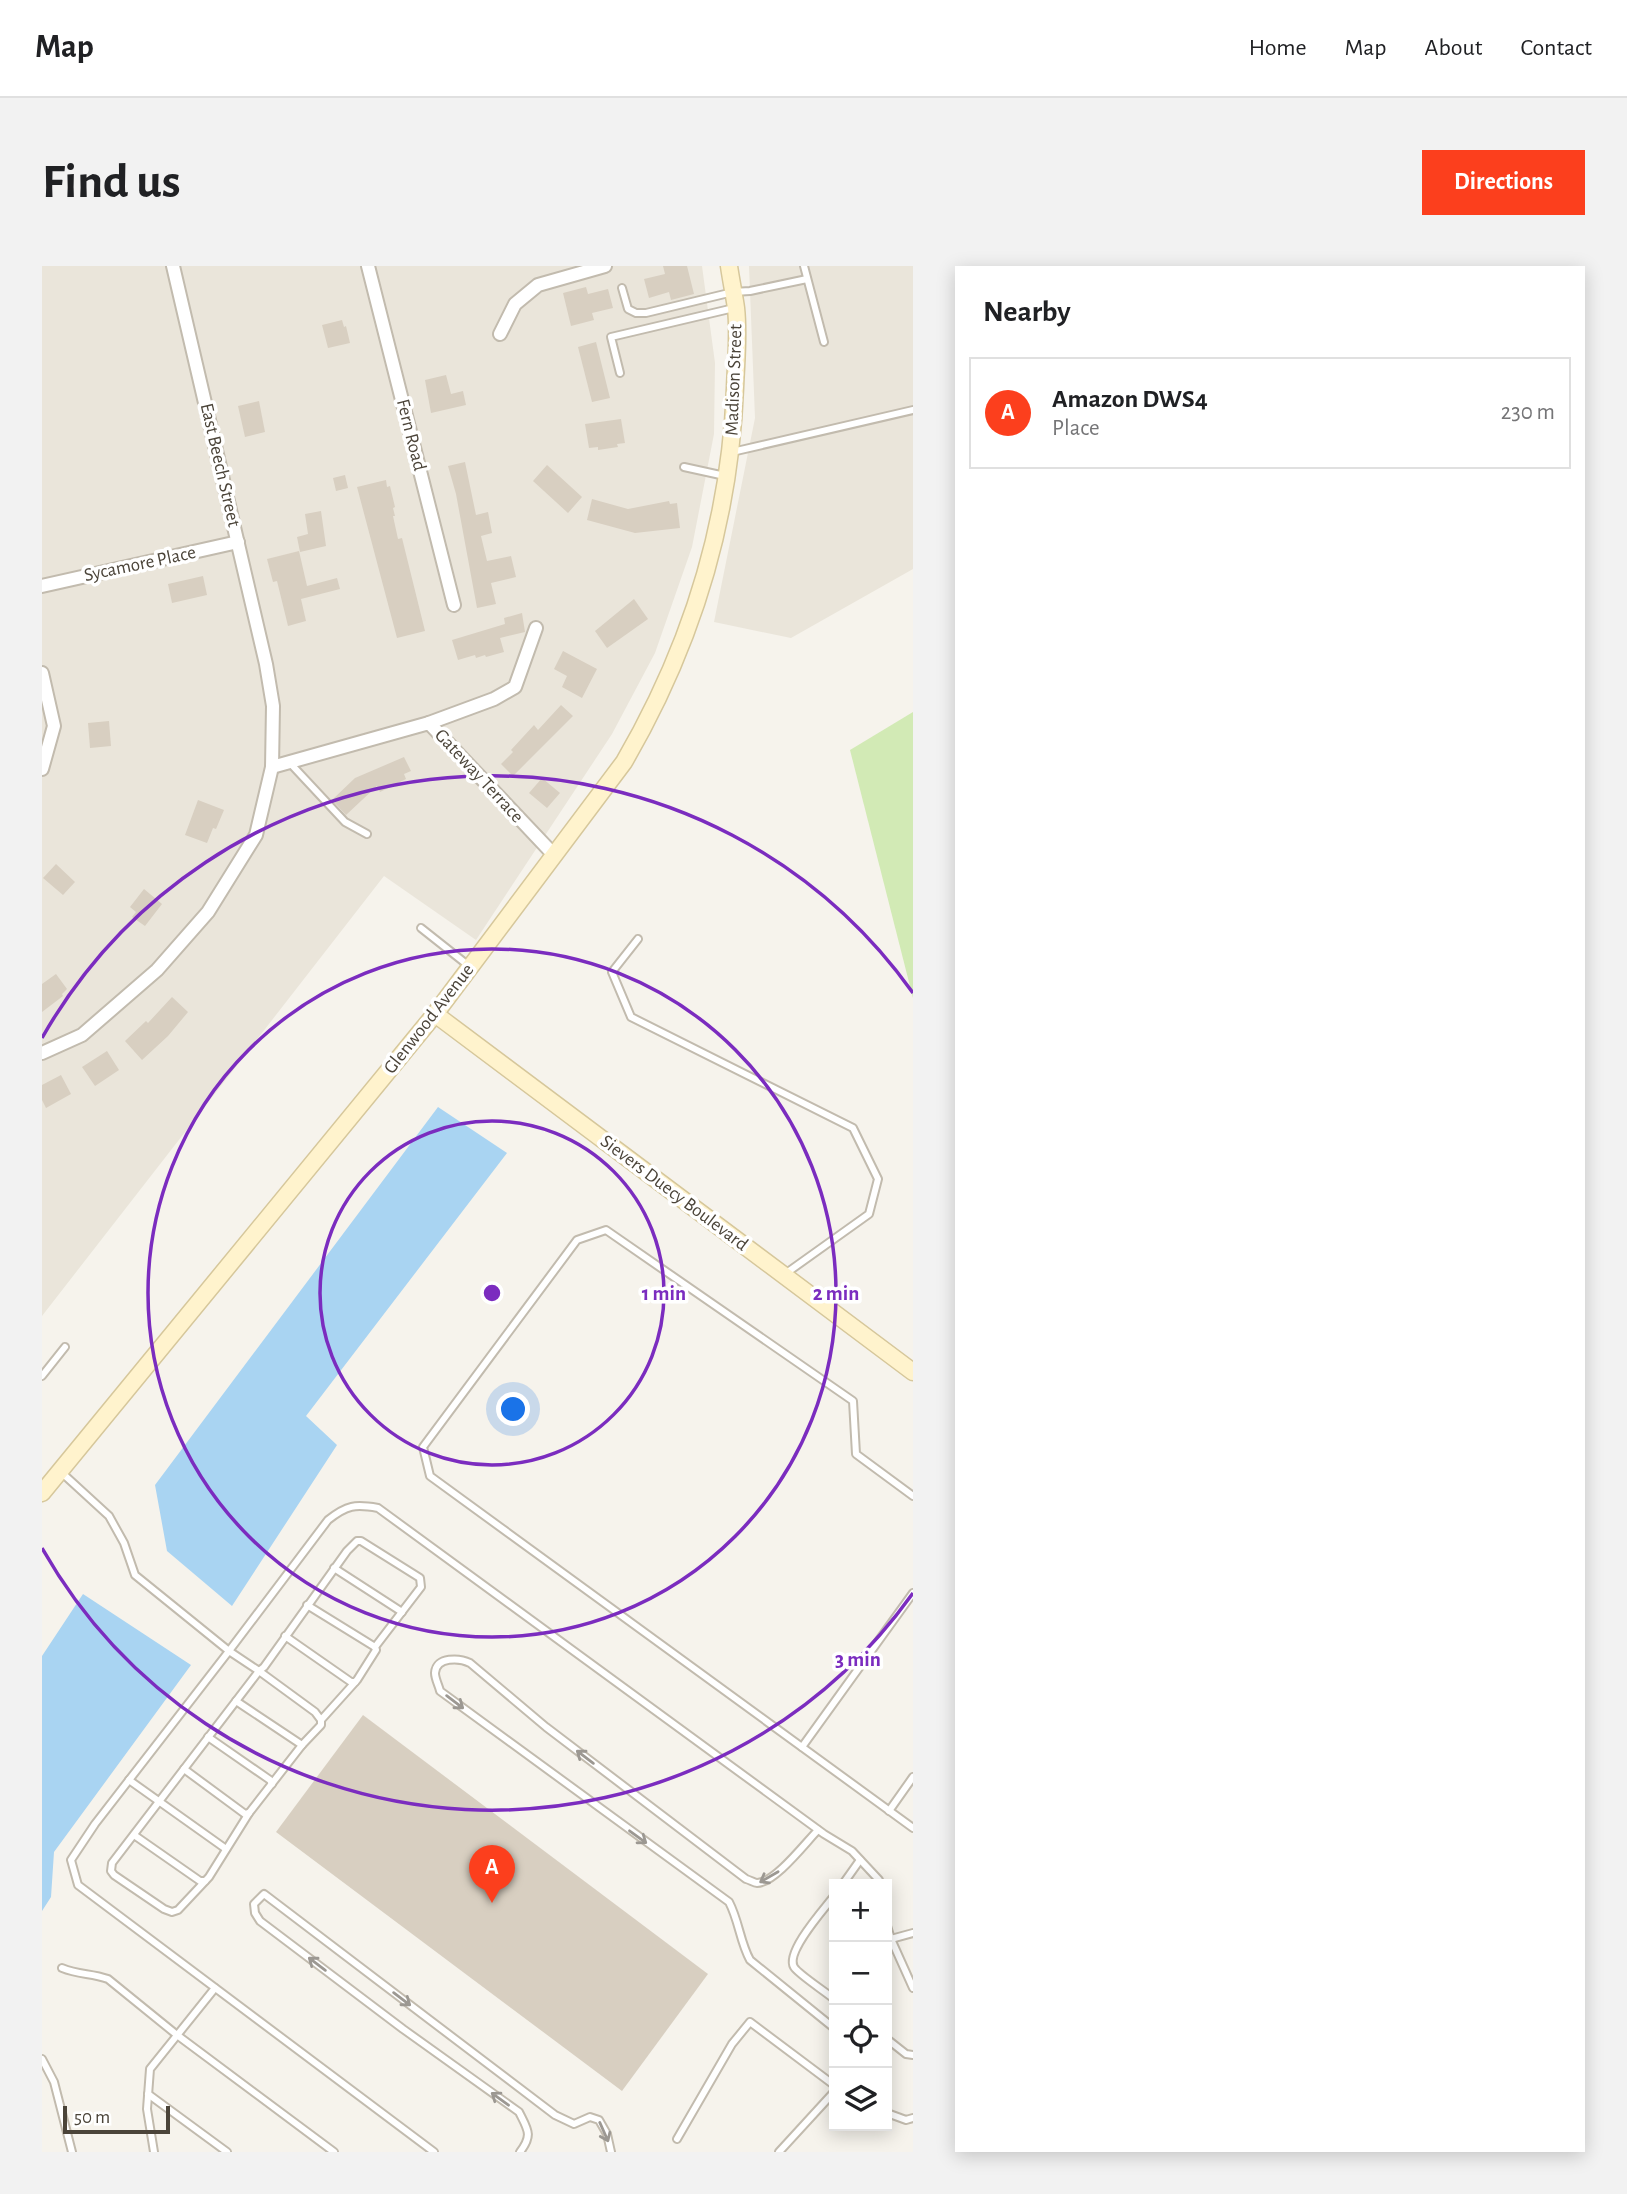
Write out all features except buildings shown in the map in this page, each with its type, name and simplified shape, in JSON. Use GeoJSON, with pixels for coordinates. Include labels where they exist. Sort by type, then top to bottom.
{"type":"FeatureCollection","features":[{"type":"Feature","properties":{"kind":"street","name":"East Beech Street"},"geometry":{"type":"LineString","coordinates":[[42,1053],[82,1035],[157,970],[208,912],[256,835],[272,767],[272,706],[266,664],[173,266]]}},
{"type":"Feature","properties":{"kind":"street","name":"Fern Road"},"geometry":{"type":"LineString","coordinates":[[368,266],[454,605]]}},
{"type":"Feature","properties":{"kind":"street"},"geometry":{"type":"LineString","coordinates":[[500,334],[515,303],[538,285],[605,266]]}},
{"type":"Feature","properties":{"kind":"street","name":"Madison Street"},"geometry":{"type":"LineString","coordinates":[[726,485],[737,335],[729,266]]}},
{"type":"Feature","properties":{"kind":"street","name":"Glenwood Avenue"},"geometry":{"type":"LineString","coordinates":[[49,1480],[435,1014],[624,762],[649,719],[679,653],[710,565],[726,485]]}},
{"type":"Feature","properties":{"kind":"street","name":"Sycamore Place"},"geometry":{"type":"LineString","coordinates":[[42,586],[238,542]]}},
{"type":"Feature","properties":{"kind":"street"},"geometry":{"type":"LineString","coordinates":[[429,723],[494,699],[515,687],[536,628]]}},
{"type":"Feature","properties":{"kind":"street"},"geometry":{"type":"LineString","coordinates":[[42,673],[54,726],[42,769]]}},
{"type":"Feature","properties":{"kind":"street","name":"Gateway Terrace"},"geometry":{"type":"LineString","coordinates":[[272,767],[429,723],[555,856]]}},
{"type":"Feature","properties":{"kind":"street","name":"Sievers Duecy Boulevard"},"geometry":{"type":"LineString","coordinates":[[435,1014],[913,1372]]}},
{"type":"Feature","properties":{"kind":"lane"},"geometry":{"type":"LineString","coordinates":[[804,266],[824,342]]}},
{"type":"Feature","properties":{"kind":"lane"},"geometry":{"type":"LineString","coordinates":[[620,373],[611,337],[735,300],[750,291],[807,279]]}},
{"type":"Feature","properties":{"kind":"lane"},"geometry":{"type":"LineString","coordinates":[[622,288],[628,309],[636,313],[735,300]]}},
{"type":"Feature","properties":{"kind":"lane"},"geometry":{"type":"LineString","coordinates":[[730,453],[913,410]]}},
{"type":"Feature","properties":{"kind":"lane"},"geometry":{"type":"LineString","coordinates":[[684,467],[726,485]]}},
{"type":"Feature","properties":{"kind":"lane"},"geometry":{"type":"LineString","coordinates":[[289,762],[345,822],[367,834]]}},
{"type":"Feature","properties":{"kind":"lane"},"geometry":{"type":"LineString","coordinates":[[421,928],[471,967]]}},
{"type":"Feature","properties":{"kind":"lane"},"geometry":{"type":"LineString","coordinates":[[638,939],[612,972],[631,1017],[853,1128],[878,1179],[869,1214],[784,1275]]}},
{"type":"Feature","properties":{"kind":"lane"},"geometry":{"type":"LineString","coordinates":[[913,1496],[856,1454],[853,1401],[607,1230],[577,1240],[423,1447],[430,1476],[913,1829]]}},
{"type":"Feature","properties":{"kind":"lane"},"geometry":{"type":"LineString","coordinates":[[42,1376],[65,1347]]}},
{"type":"Feature","properties":{"kind":"lane"},"geometry":{"type":"LineString","coordinates":[[49,1480],[109,1516],[124,1543],[135,1575],[229,1651],[259,1671],[320,1716],[321,1720],[321,1725],[249,1813],[224,1856],[178,1910],[172,1912],[164,1909],[114,1875],[111,1871],[112,1863],[259,1671],[334,1568],[357,1541],[420,1578],[421,1587],[375,1647],[376,1650],[355,1682],[321,1720]]}},
{"type":"Feature","properties":{"kind":"lane"},"geometry":{"type":"LineString","coordinates":[[434,2152],[78,1885],[71,1860],[328,1520],[339,1512],[356,1504],[379,1508],[818,1830],[852,1851],[877,1879]]}},
{"type":"Feature","properties":{"kind":"lane"},"geometry":{"type":"LineString","coordinates":[[334,1568],[402,1612]]}},
{"type":"Feature","properties":{"kind":"lane"},"geometry":{"type":"LineString","coordinates":[[802,1747],[913,1593]]}},
{"type":"Feature","properties":{"kind":"lane"},"geometry":{"type":"LineString","coordinates":[[307,1605],[375,1647]]}},
{"type":"Feature","properties":{"kind":"lane"},"geometry":{"type":"LineString","coordinates":[[285,1636],[351,1682],[355,1682]]}},
{"type":"Feature","properties":{"kind":"lane"},"geometry":{"type":"LineString","coordinates":[[818,1830],[767,1880],[758,1883],[746,1879],[546,1727],[470,1664],[461,1659],[450,1660],[441,1663],[437,1668],[435,1673],[440,1691],[729,1902],[737,1916],[745,1951],[750,1960],[829,2024]]}},
{"type":"Feature","properties":{"kind":"lane"},"geometry":{"type":"LineString","coordinates":[[236,1701],[302,1745]]}},
{"type":"Feature","properties":{"kind":"lane"},"geometry":{"type":"LineString","coordinates":[[208,1737],[271,1780],[272,1784]]}},
{"type":"Feature","properties":{"kind":"lane"},"geometry":{"type":"LineString","coordinates":[[184,1769],[245,1814],[249,1813]]}},
{"type":"Feature","properties":{"kind":"lane"},"geometry":{"type":"LineString","coordinates":[[889,1811],[913,1777]]}},
{"type":"Feature","properties":{"kind":"lane"},"geometry":{"type":"LineString","coordinates":[[129,1780],[226,1849]]}},
{"type":"Feature","properties":{"kind":"lane"},"geometry":{"type":"LineString","coordinates":[[134,1835],[200,1881],[205,1881]]}},
{"type":"Feature","properties":{"kind":"lane"},"geometry":{"type":"LineString","coordinates":[[847,1879],[860,1860]]}},
{"type":"Feature","properties":{"kind":"lane"},"geometry":{"type":"LineString","coordinates":[[520,2152],[527,2142],[528,2131],[519,2112],[402,2029],[260,1921],[254,1905],[264,1894],[555,2115],[574,2124],[590,2117],[599,2120],[607,2134],[611,2152]]}},
{"type":"Feature","properties":{"kind":"lane"},"geometry":{"type":"LineString","coordinates":[[829,1902],[795,1948],[792,1959],[794,1968],[829,1995]]}},
{"type":"Feature","properties":{"kind":"lane"},"geometry":{"type":"LineString","coordinates":[[892,1939],[913,1933]]}},
{"type":"Feature","properties":{"kind":"lane"},"geometry":{"type":"LineString","coordinates":[[890,1942],[913,1988]]}},
{"type":"Feature","properties":{"kind":"lane"},"geometry":{"type":"LineString","coordinates":[[62,1968],[81,1975],[96,1975],[108,1979],[177,2035],[334,2152]]}},
{"type":"Feature","properties":{"kind":"lane"},"geometry":{"type":"LineString","coordinates":[[153,2152],[147,2109],[150,2069],[215,1988]]}},
{"type":"Feature","properties":{"kind":"lane"},"geometry":{"type":"LineString","coordinates":[[677,2139],[732,2044],[750,2022],[829,2081]]}},
{"type":"Feature","properties":{"kind":"lane"},"geometry":{"type":"LineString","coordinates":[[892,2043],[906,2054],[913,2055]]}},
{"type":"Feature","properties":{"kind":"lane"},"geometry":{"type":"LineString","coordinates":[[42,2059],[54,2082],[72,2152]]}},
{"type":"Feature","properties":{"kind":"lane"},"geometry":{"type":"LineString","coordinates":[[148,2094],[227,2152]]}},
{"type":"Feature","properties":{"kind":"lane"},"geometry":{"type":"LineString","coordinates":[[779,2152],[829,2097]]}},
{"type":"Feature","properties":{"kind":"lane"},"geometry":{"type":"LineString","coordinates":[[892,2115],[906,2120],[913,2118]]}},
{"type":"Feature","properties":{"kind":"shaded area"},"geometry":{"type":"Polygon","coordinates":[[[42,266],[702,266],[715,363],[714,434],[692,547],[655,653],[612,734],[476,940],[384,876],[42,1316],[42,266]]]}},
{"type":"Feature","properties":{"kind":"shaded area"},"geometry":{"type":"Polygon","coordinates":[[[749,266],[913,266],[913,569],[791,638],[714,622],[755,418],[749,266]]]}},
{"type":"Feature","properties":{"kind":"green space"},"geometry":{"type":"Polygon","coordinates":[[[913,712],[913,998],[850,750],[913,712]]]}},
{"type":"Feature","properties":{"kind":"water"},"geometry":{"type":"Polygon","coordinates":[[[438,1107],[507,1153],[306,1416],[337,1445],[232,1606],[167,1551],[155,1485],[438,1107]]]}},
{"type":"Feature","properties":{"kind":"water"},"geometry":{"type":"Polygon","coordinates":[[[83,1594],[191,1665],[54,1852],[51,1897],[42,1911],[42,1656],[83,1594]]]}},
{"type":"Feature","properties":{"kind":"place","name":"Amazon DWS4"},"geometry":{"type":"Point","coordinates":[492,1903]}}]}
